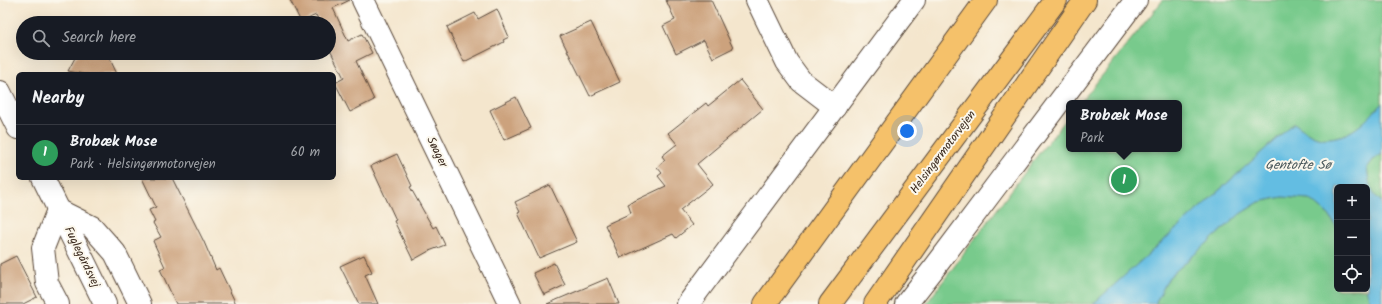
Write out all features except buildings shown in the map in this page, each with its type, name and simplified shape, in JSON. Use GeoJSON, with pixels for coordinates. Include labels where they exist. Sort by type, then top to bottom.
{"type":"FeatureCollection","features":[{"type":"Feature","properties":{"kind":"highway"},"geometry":{"type":"LineString","coordinates":[[765,304],[986,0]]}},
{"type":"Feature","properties":{"kind":"highway","name":"Helsingørmotorvejen"},"geometry":{"type":"LineString","coordinates":[[830,304],[1056,0]]}},
{"type":"Feature","properties":{"kind":"highway"},"geometry":{"type":"LineString","coordinates":[[875,304],[1085,0]]}},
{"type":"Feature","properties":{"kind":"street","name":"Søager"},"geometry":{"type":"LineString","coordinates":[[364,0],[510,304]]}},
{"type":"Feature","properties":{"kind":"street"},"geometry":{"type":"LineString","coordinates":[[757,0],[787,62],[801,81],[835,107]]}},
{"type":"Feature","properties":{"kind":"street"},"geometry":{"type":"LineString","coordinates":[[688,304],[914,0]]}},
{"type":"Feature","properties":{"kind":"street"},"geometry":{"type":"LineString","coordinates":[[906,304],[1136,0]]}},
{"type":"Feature","properties":{"kind":"street"},"geometry":{"type":"LineString","coordinates":[[0,92],[16,124]]}},
{"type":"Feature","properties":{"kind":"street","name":"Fuglegårdsvej"},"geometry":{"type":"LineString","coordinates":[[44,180],[105,304]]}},
{"type":"Feature","properties":{"kind":"street","name":"Fuglegårdsvej"},"geometry":{"type":"LineString","coordinates":[[58,210],[44,248],[47,283],[58,304]]}},
{"type":"Feature","properties":{"kind":"street","name":"Fuglegårdsvej"},"geometry":{"type":"LineString","coordinates":[[58,210],[92,227],[115,253],[140,304]]}},
{"type":"Feature","properties":{"kind":"green space"},"geometry":{"type":"Polygon","coordinates":[[[1163,0],[1382,0],[1382,103],[1353,131],[1338,137],[1324,138],[1314,136],[1294,123],[1093,304],[926,304],[1066,120],[1066,152],[1182,152],[1182,100],[1082,100],[1163,0]]]}},
{"type":"Feature","properties":{"kind":"green space"},"geometry":{"type":"Polygon","coordinates":[[[1382,154],[1382,202],[1374,195],[1369,183],[1367,168],[1373,160],[1382,154]]]}},
{"type":"Feature","properties":{"kind":"green space"},"geometry":{"type":"Polygon","coordinates":[[[1282,197],[1310,199],[1329,215],[1334,223],[1334,292],[1367,292],[1371,304],[1155,304],[1169,277],[1240,214],[1259,202],[1282,197]]]}},
{"type":"Feature","properties":{"kind":"water","name":"Gentofte Sø"},"geometry":{"type":"Polygon","coordinates":[[[1382,103],[1382,154],[1373,160],[1367,168],[1370,184],[1334,184],[1334,223],[1329,215],[1310,199],[1282,197],[1259,202],[1240,214],[1169,277],[1155,304],[1093,304],[1294,123],[1314,136],[1330,138],[1338,137],[1353,131],[1382,103]]]}},
{"type":"Feature","properties":{"kind":"water","name":"Gentofte Sø"},"geometry":{"type":"Polygon","coordinates":[[[1370,185],[1375,195],[1382,202],[1382,304],[1371,304],[1367,292],[1370,292],[1370,185]]]}},
{"type":"Feature","properties":{"kind":"place","name":"Brobæk Mose"},"geometry":{"type":"Point","coordinates":[1124,180]}}]}
